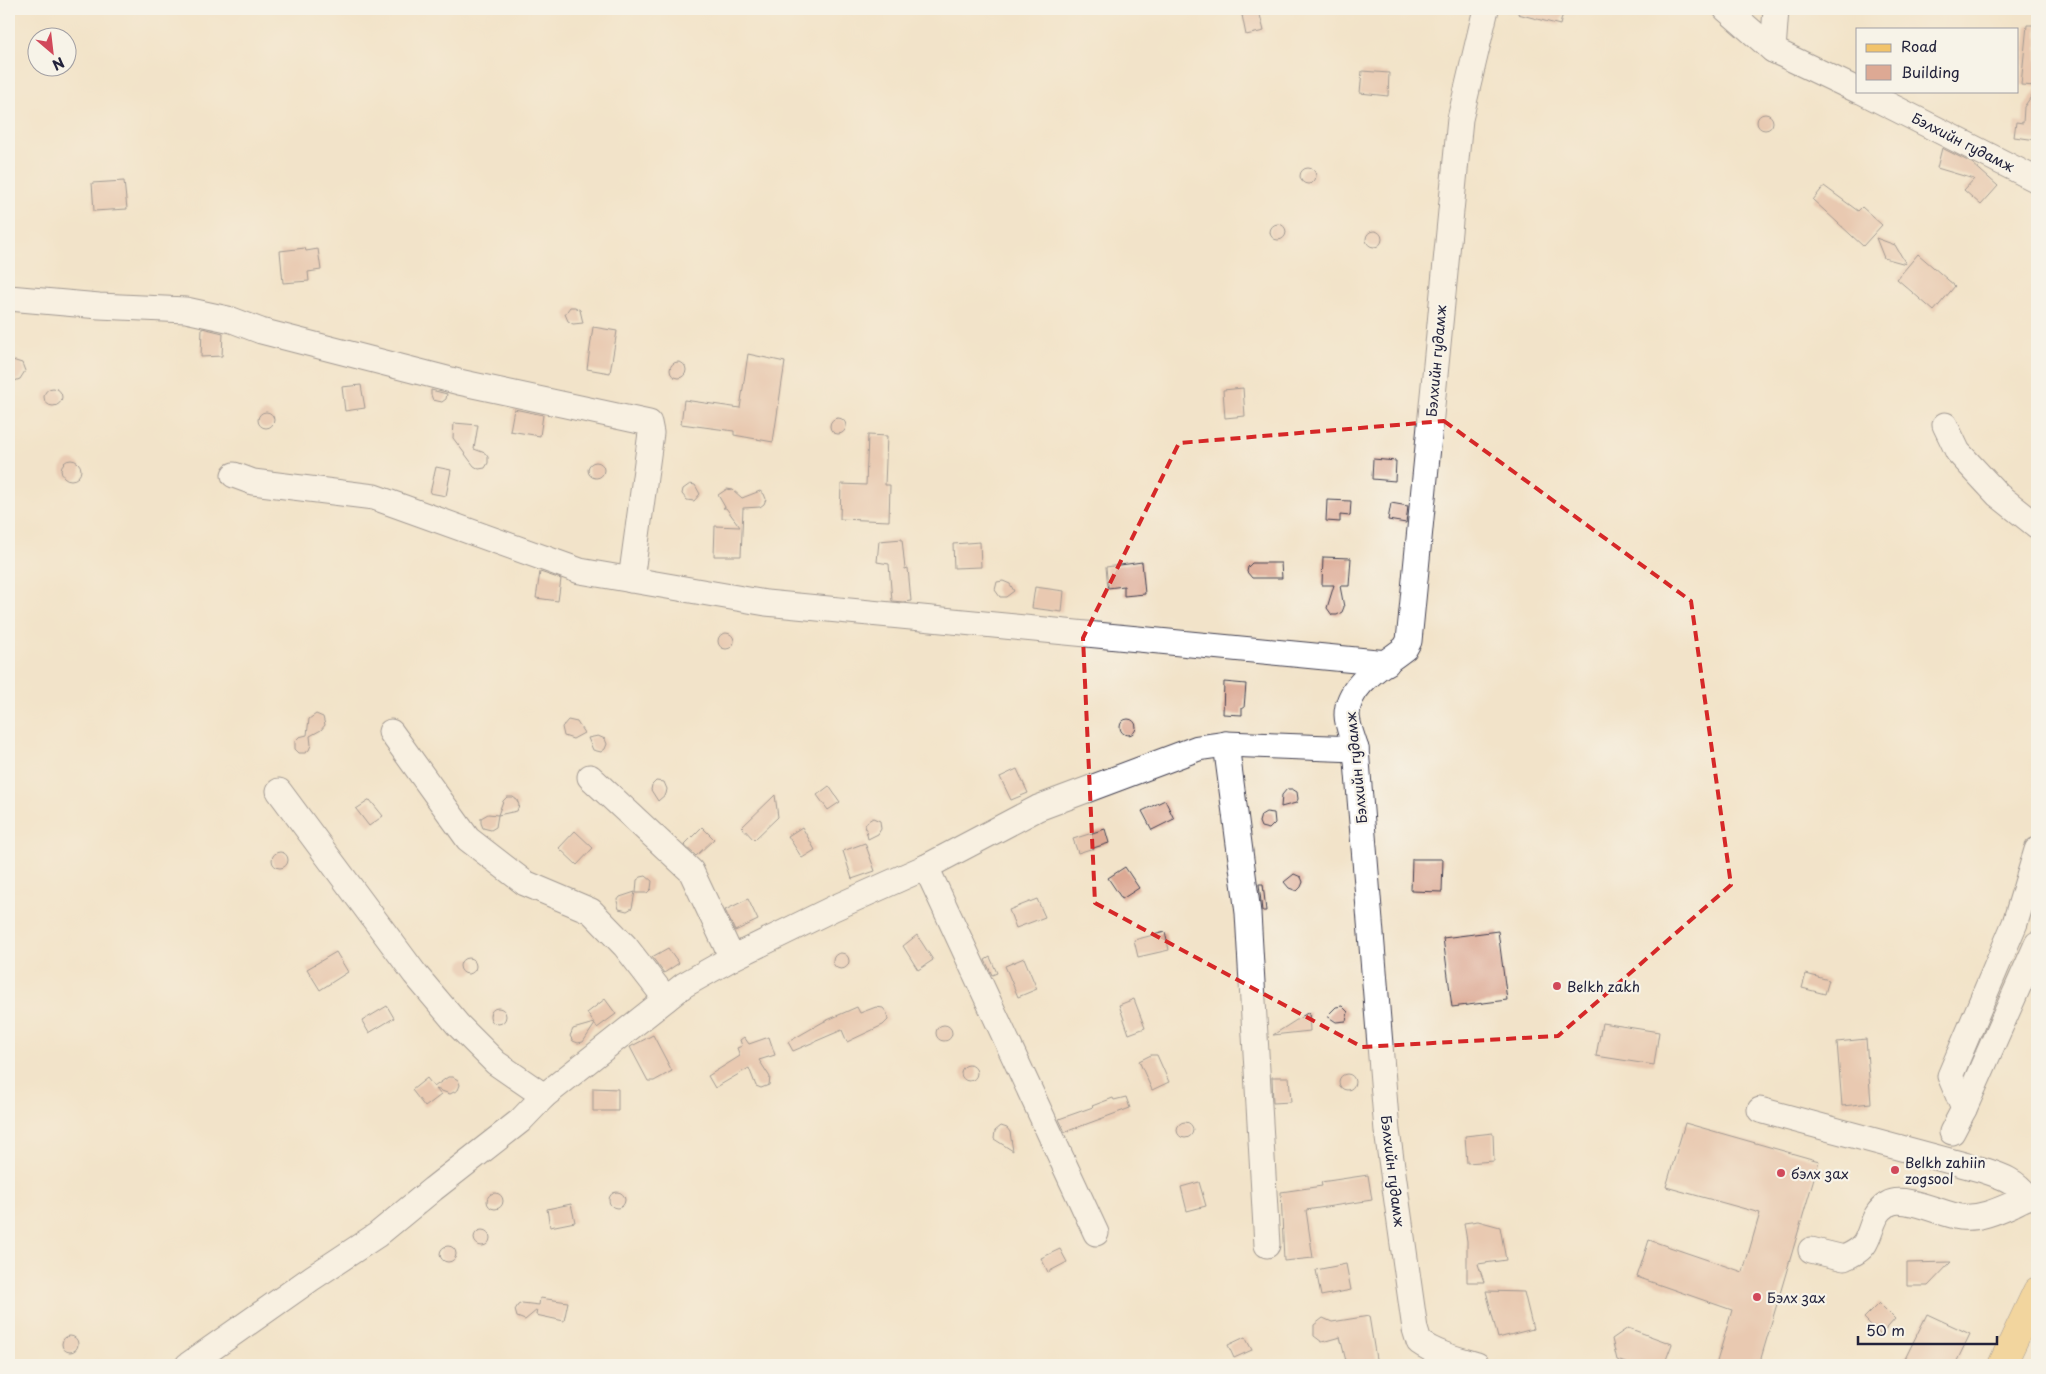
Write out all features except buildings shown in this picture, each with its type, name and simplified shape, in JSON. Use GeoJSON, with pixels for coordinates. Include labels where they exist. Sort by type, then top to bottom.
{"type":"FeatureCollection","features":[{"type":"Feature","properties":{"kind":"main road"},"geometry":{"type":"LineString","coordinates":[[2002,1365],[2037,1291]]}},
{"type":"Feature","properties":{"kind":"street","name":"Бэлхийн гудамж"},"geometry":{"type":"LineString","coordinates":[[1477,1365],[1434,1352],[1419,1342],[1415,1329],[1387,1131],[1356,749],[1347,714],[1352,697],[1361,682],[1405,648],[1409,641],[1444,262],[1460,119],[1486,9]]}},
{"type":"Feature","properties":{"kind":"street"},"geometry":{"type":"LineString","coordinates":[[1726,9],[1773,50],[1856,90]]}},
{"type":"Feature","properties":{"kind":"street"},"geometry":{"type":"LineString","coordinates":[[1773,50],[1776,9]]}},
{"type":"Feature","properties":{"kind":"street","name":"Бэлхийн гудамж"},"geometry":{"type":"LineString","coordinates":[[1863,92],[2037,180]]}},
{"type":"Feature","properties":{"kind":"street"},"geometry":{"type":"LineString","coordinates":[[9,298],[99,306],[186,310],[232,320],[261,331],[460,382],[649,423],[651,433],[631,580]]}},
{"type":"Feature","properties":{"kind":"street"},"geometry":{"type":"LineString","coordinates":[[1944,425],[1958,452],[1998,495],[2037,526]]}},
{"type":"Feature","properties":{"kind":"street"},"geometry":{"type":"LineString","coordinates":[[234,475],[253,482],[374,497],[580,571],[766,603],[1386,663]]}},
{"type":"Feature","properties":{"kind":"street"},"geometry":{"type":"LineString","coordinates":[[391,732],[468,839],[525,883],[591,911],[626,946],[666,999]]}},
{"type":"Feature","properties":{"kind":"street"},"geometry":{"type":"LineString","coordinates":[[188,1365],[312,1278],[377,1236],[433,1189],[520,1121],[544,1096],[666,999],[684,985],[732,958],[834,908],[926,867],[1038,808],[1198,748],[1226,744],[1356,749]]}},
{"type":"Feature","properties":{"kind":"street"},"geometry":{"type":"LineString","coordinates":[[1226,744],[1248,913],[1267,1245]]}},
{"type":"Feature","properties":{"kind":"street"},"geometry":{"type":"LineString","coordinates":[[590,777],[691,871],[732,958]]}},
{"type":"Feature","properties":{"kind":"street"},"geometry":{"type":"LineString","coordinates":[[279,791],[415,974],[458,1025],[496,1063],[544,1096]]}},
{"type":"Feature","properties":{"kind":"street"},"geometry":{"type":"LineString","coordinates":[[1964,1109],[1950,1076],[2015,924],[2037,850]]}},
{"type":"Feature","properties":{"kind":"street"},"geometry":{"type":"LineString","coordinates":[[926,867],[1096,1233]]}},
{"type":"Feature","properties":{"kind":"street"},"geometry":{"type":"LineString","coordinates":[[1952,1132],[2037,944]]}},
{"type":"Feature","properties":{"kind":"street"},"geometry":{"type":"LineString","coordinates":[[1760,1110],[1983,1170],[2010,1179],[2032,1196]]}},
{"type":"Feature","properties":{"kind":"street"},"geometry":{"type":"LineString","coordinates":[[1812,1250],[1844,1258],[1856,1252],[1865,1243],[1876,1214],[1889,1203],[1900,1201],[1960,1217],[1979,1217],[2032,1196]]}},
{"type":"Feature","properties":{"kind":"highlighted area"},"geometry":{"type":"Polygon","coordinates":[[[1444,421],[1691,601],[1731,885],[1558,1036],[1362,1047],[1095,903],[1083,638],[1179,443],[1444,421]]]}},
{"type":"Feature","properties":{"kind":"place","name":"Belkh zakh"},"geometry":{"type":"Point","coordinates":[1557,986]}},
{"type":"Feature","properties":{"kind":"place","name":"Belkh zahiin zogsool"},"geometry":{"type":"Point","coordinates":[1895,1170]}},
{"type":"Feature","properties":{"kind":"place","name":"бэлх зах"},"geometry":{"type":"Point","coordinates":[1781,1173]}},
{"type":"Feature","properties":{"kind":"place","name":"Бэлх зах"},"geometry":{"type":"Point","coordinates":[1757,1297]}}]}
